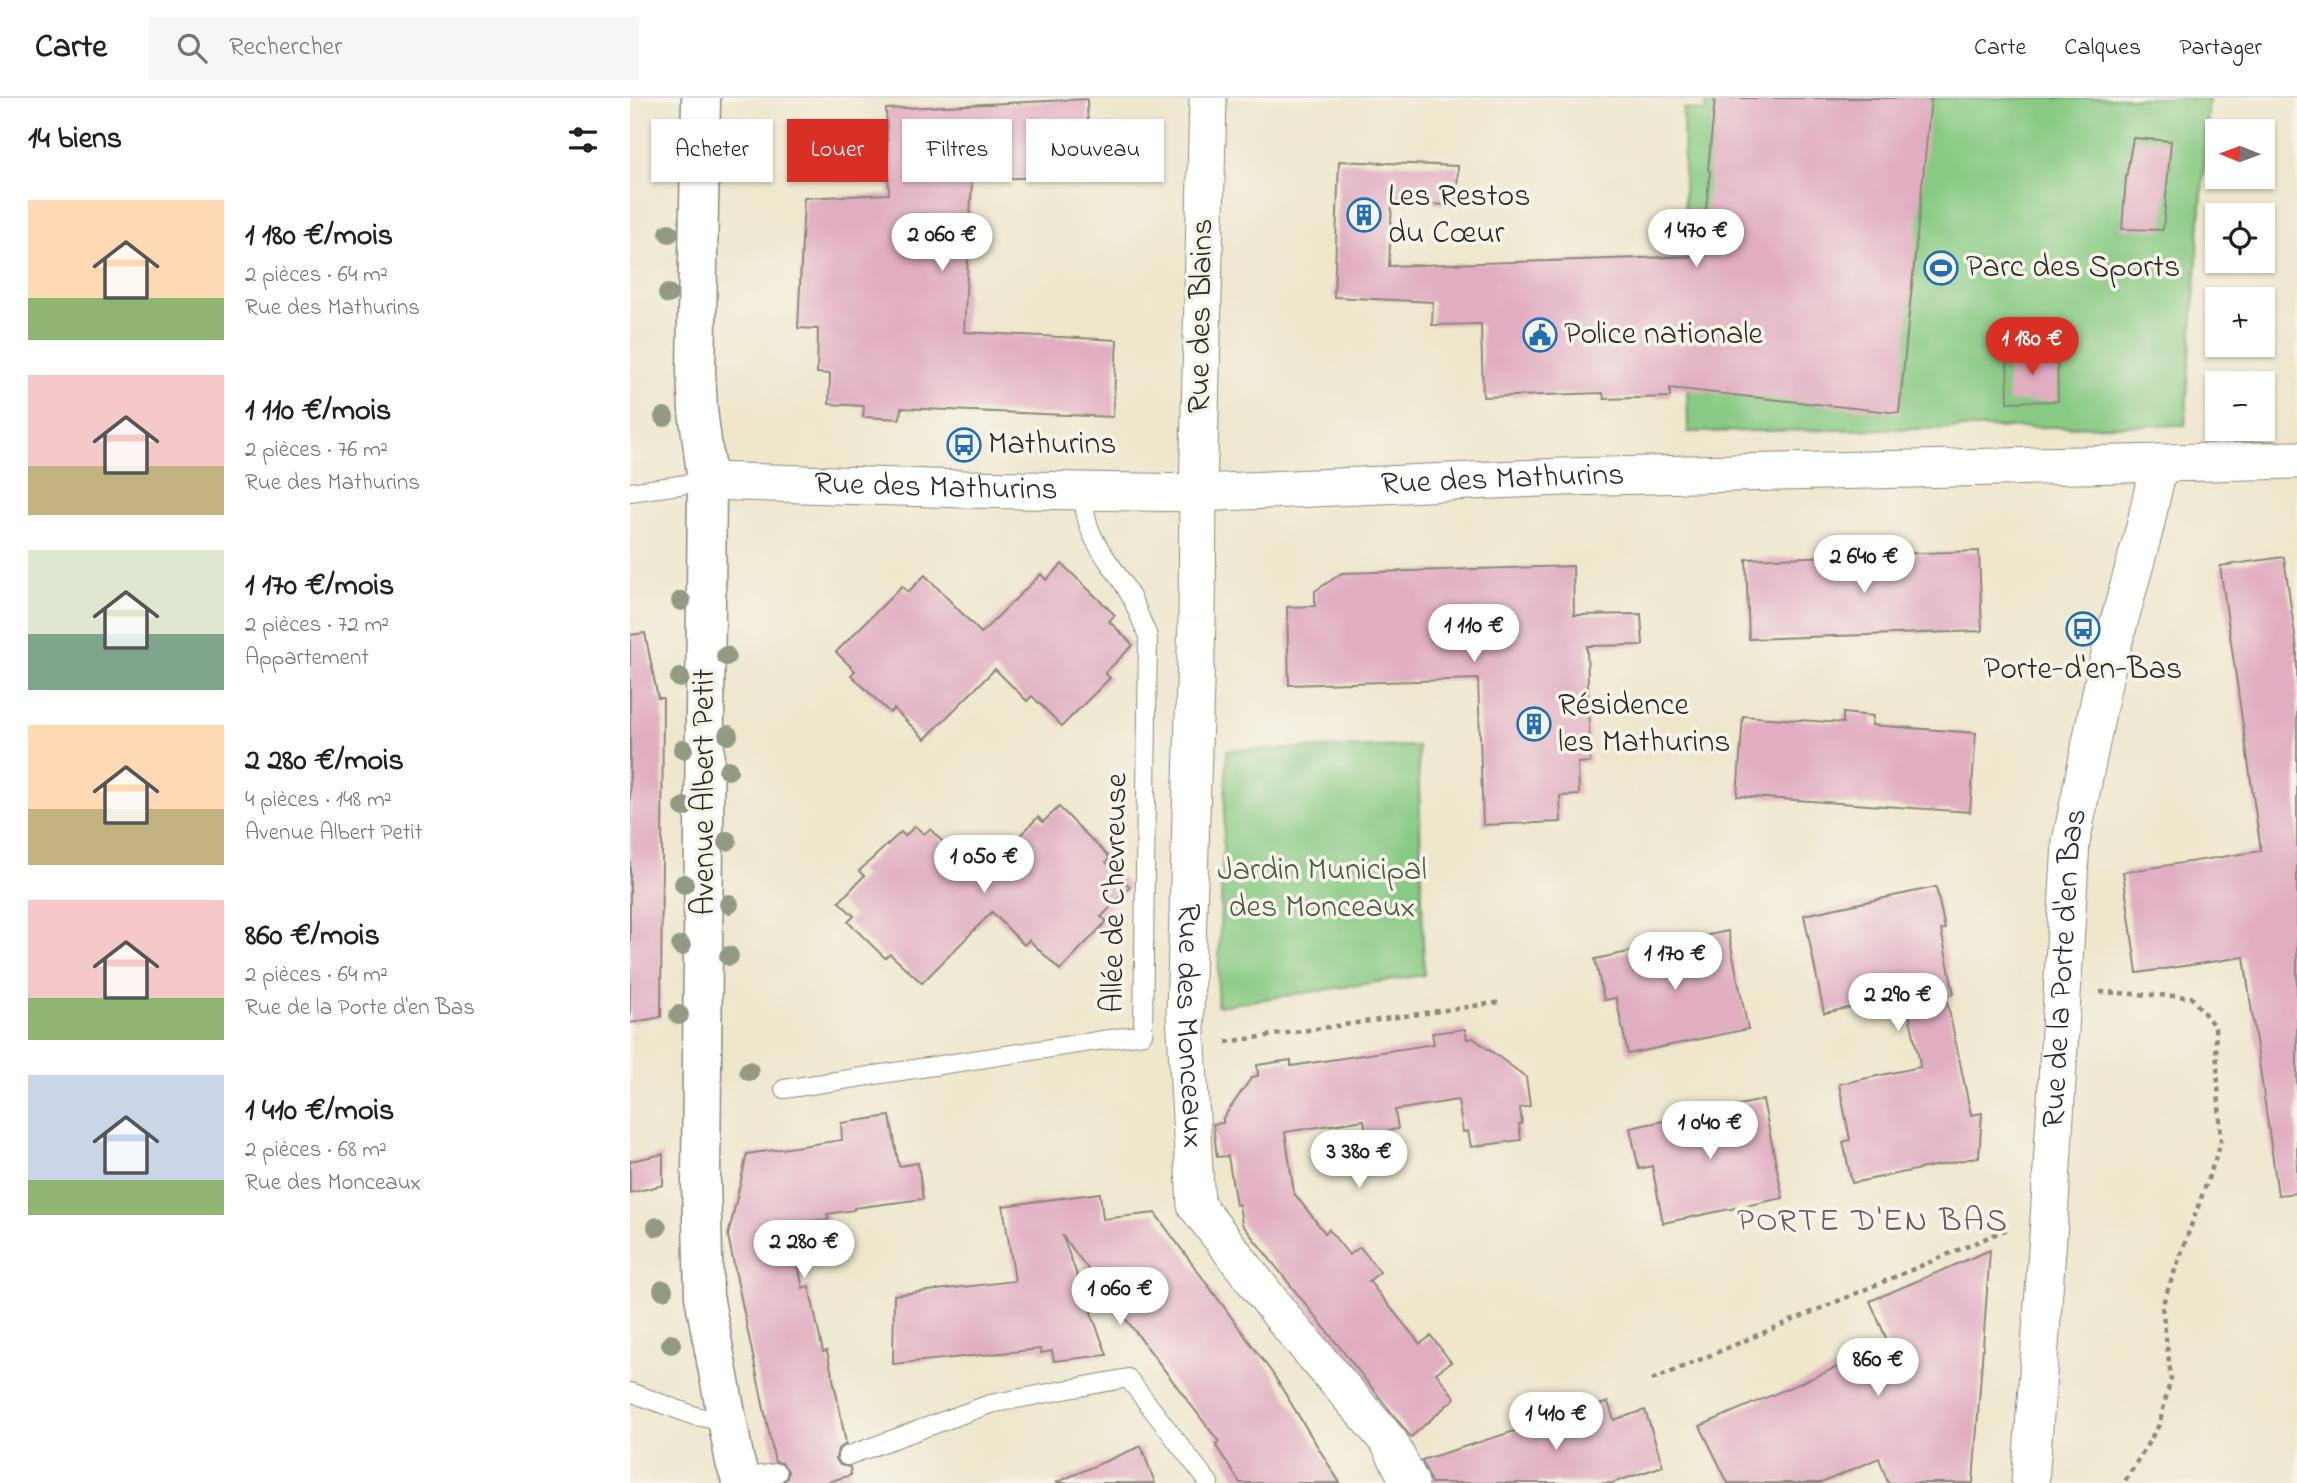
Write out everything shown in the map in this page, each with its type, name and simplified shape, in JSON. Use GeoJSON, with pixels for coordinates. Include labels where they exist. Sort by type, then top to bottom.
{"type":"FeatureCollection","features":[{"type":"Feature","properties":{"kind":"main road","name":"Avenue Albert Petit"},"geometry":{"type":"LineString","coordinates":[[701,98],[696,372],[707,481],[702,1206],[704,1296],[727,1422],[753,1478]]}},
{"type":"Feature","properties":{"kind":"street","name":"Rue des Blains"},"geometry":{"type":"LineString","coordinates":[[1198,493],[1208,98]]}},
{"type":"Feature","properties":{"kind":"street","name":"Rue des Mathurins"},"geometry":{"type":"LineString","coordinates":[[707,481],[1198,493],[1574,477],[2297,460]]}},
{"type":"Feature","properties":{"kind":"street","name":"Rue de la Porte d'en Bas"},"geometry":{"type":"LineString","coordinates":[[2030,1483],[2071,842],[2105,673],[2146,527],[2159,463]]}},
{"type":"Feature","properties":{"kind":"street","name":"Rue des Monceaux"},"geometry":{"type":"LineString","coordinates":[[1198,493],[1197,619],[1185,1012],[1196,1205],[1287,1324],[1388,1442],[1410,1483]]}},
{"type":"Feature","properties":{"kind":"lane"},"geometry":{"type":"LineString","coordinates":[[630,492],[707,481]]}},
{"type":"Feature","properties":{"kind":"lane","name":"Allée de Chevreuse"},"geometry":{"type":"LineString","coordinates":[[784,1088],[1143,1034],[1148,636],[1131,596],[1094,542],[1084,514],[1083,490]]}},
{"type":"Feature","properties":{"kind":"lane"},"geometry":{"type":"LineString","coordinates":[[847,1456],[990,1404],[1128,1378],[1209,1483]]}},
{"type":"Feature","properties":{"kind":"lane"},"geometry":{"type":"LineString","coordinates":[[630,1392],[695,1416],[727,1422]]}},
{"type":"Feature","properties":{"kind":"path"},"geometry":{"type":"LineString","coordinates":[[2062,990],[2191,997],[2215,1027],[2221,1143],[2162,1306],[2171,1378],[2159,1425],[2124,1483]]}},
{"type":"Feature","properties":{"kind":"path"},"geometry":{"type":"LineString","coordinates":[[1187,1048],[1501,1002]]}},
{"type":"Feature","properties":{"kind":"path"},"geometry":{"type":"LineString","coordinates":[[1652,1380],[2049,1211]]}},
{"type":"Feature","properties":{"kind":"green space","name":"Parc des Sports"},"geometry":{"type":"Polygon","coordinates":[[[1706,98],[2209,98],[2207,119],[2205,119],[2205,152],[2185,425],[1688,432],[1683,109],[1705,111],[1706,98]]]}},
{"type":"Feature","properties":{"kind":"green space","name":"Jardin Municipal des Monceaux"},"geometry":{"type":"Polygon","coordinates":[[[1418,746],[1424,975],[1217,1006],[1227,750],[1418,746]]]}},
{"type":"Feature","properties":{"kind":"building"},"geometry":{"type":"Polygon","coordinates":[[[1715,98],[1931,98],[1899,413],[1670,388],[1670,397],[1604,399],[1603,393],[1483,397],[1481,324],[1432,325],[1433,302],[1334,297],[1339,161],[1458,166],[1457,206],[1392,201],[1389,266],[1701,256],[1715,98]]]}},
{"type":"Feature","properties":{"kind":"building"},"geometry":{"type":"Polygon","coordinates":[[[1087,99],[1088,119],[1026,119],[1026,178],[1012,178],[1012,119],[902,119],[902,182],[972,182],[964,332],[1117,340],[1113,417],[901,408],[900,419],[863,417],[864,406],[829,404],[830,374],[817,373],[818,329],[798,328],[804,198],[889,194],[886,109],[1087,99]]]}},
{"type":"Feature","properties":{"kind":"building"},"geometry":{"type":"Polygon","coordinates":[[[2133,138],[2171,141],[2163,230],[2122,229],[2126,178],[2133,138]]]}},
{"type":"Feature","properties":{"kind":"building"},"geometry":{"type":"Polygon","coordinates":[[[2057,351],[2058,401],[2008,402],[2007,352],[2057,351]]]}},
{"type":"Feature","properties":{"kind":"building"},"geometry":{"type":"Polygon","coordinates":[[[1979,551],[1982,631],[1749,639],[1746,559],[1979,551]]]}},
{"type":"Feature","properties":{"kind":"building"},"geometry":{"type":"Polygon","coordinates":[[[2284,557],[2297,650],[2297,1193],[2278,1195],[2244,957],[2137,973],[2123,872],[2261,851],[2220,566],[2284,557]]]}},
{"type":"Feature","properties":{"kind":"building"},"geometry":{"type":"Polygon","coordinates":[[[1062,564],[1115,615],[1109,621],[1133,645],[1105,673],[1110,678],[1062,726],[1032,696],[1027,701],[995,669],[925,739],[894,709],[890,713],[851,675],[855,671],[836,652],[902,586],[908,592],[925,575],[981,633],[1041,574],[1046,580],[1062,564]]]}},
{"type":"Feature","properties":{"kind":"building","name":"Résidence les Mathurins"},"geometry":{"type":"Polygon","coordinates":[[[1573,566],[1574,615],[1641,614],[1643,645],[1587,646],[1590,762],[1578,763],[1579,795],[1560,796],[1561,822],[1483,825],[1478,679],[1289,685],[1287,607],[1315,606],[1315,591],[1342,573],[1573,566]]]}},
{"type":"Feature","properties":{"kind":"building"},"geometry":{"type":"Polygon","coordinates":[[[645,633],[658,698],[663,698],[661,1017],[630,1023],[630,635],[645,633]]]}},
{"type":"Feature","properties":{"kind":"building"},"geometry":{"type":"Polygon","coordinates":[[[1843,713],[1873,716],[1872,725],[1976,733],[1970,812],[1737,796],[1743,716],[1843,723],[1843,713]]]}},
{"type":"Feature","properties":{"kind":"building"},"geometry":{"type":"Polygon","coordinates":[[[1059,807],[1110,858],[1106,862],[1130,887],[1101,917],[1107,921],[1060,970],[1029,940],[1024,945],[992,912],[922,983],[890,954],[885,958],[848,922],[854,916],[839,902],[864,876],[859,871],[901,832],[905,836],[915,826],[924,834],[930,829],[979,878],[1038,817],[1043,822],[1059,807]]]}},
{"type":"Feature","properties":{"kind":"building"},"geometry":{"type":"Polygon","coordinates":[[[1936,887],[1945,929],[1941,930],[1954,994],[1946,996],[1971,1115],[1982,1113],[1979,1157],[1852,1183],[1843,1142],[1850,1140],[1839,1084],[1920,1067],[1919,1059],[1905,996],[1824,1013],[1804,915],[1936,887]]]}},
{"type":"Feature","properties":{"kind":"building"},"geometry":{"type":"Polygon","coordinates":[[[1728,931],[1748,1029],[1628,1054],[1616,998],[1604,1000],[1595,959],[1728,931]]]}},
{"type":"Feature","properties":{"kind":"building"},"geometry":{"type":"Polygon","coordinates":[[[1465,1029],[1467,1039],[1473,1038],[1526,1077],[1530,1106],[1520,1108],[1521,1140],[1471,1147],[1468,1131],[1463,1132],[1458,1100],[1395,1110],[1398,1129],[1366,1134],[1364,1120],[1285,1132],[1294,1193],[1325,1233],[1329,1230],[1349,1255],[1360,1247],[1380,1272],[1369,1281],[1420,1344],[1431,1336],[1451,1362],[1436,1373],[1455,1398],[1411,1437],[1242,1224],[1228,1156],[1217,1157],[1213,1124],[1223,1123],[1223,1118],[1252,1077],[1258,1076],[1257,1065],[1291,1060],[1291,1066],[1434,1044],[1432,1033],[1465,1029]]]}},
{"type":"Feature","properties":{"kind":"building"},"geometry":{"type":"Polygon","coordinates":[[[1763,1100],[1783,1198],[1663,1223],[1652,1166],[1639,1169],[1630,1128],[1763,1100]]]}},
{"type":"Feature","properties":{"kind":"building"},"geometry":{"type":"Polygon","coordinates":[[[890,1116],[899,1166],[918,1163],[923,1199],[854,1208],[827,1214],[829,1219],[789,1224],[803,1288],[809,1286],[823,1352],[827,1351],[839,1406],[846,1444],[838,1449],[836,1459],[840,1465],[850,1467],[851,1475],[825,1483],[782,1483],[787,1478],[788,1471],[782,1463],[775,1462],[728,1236],[747,1154],[842,1140],[841,1123],[890,1116]]]}},
{"type":"Feature","properties":{"kind":"building"},"geometry":{"type":"Polygon","coordinates":[[[663,1154],[663,1185],[630,1193],[630,1161],[663,1154]]]}},
{"type":"Feature","properties":{"kind":"building"},"geometry":{"type":"Polygon","coordinates":[[[1100,1193],[1103,1219],[1155,1213],[1273,1374],[1340,1483],[1240,1483],[1215,1444],[1219,1442],[1062,1235],[1107,1355],[1054,1361],[1052,1351],[1041,1353],[1040,1349],[893,1364],[894,1295],[1015,1281],[1003,1206],[1100,1193]]]}},
{"type":"Feature","properties":{"kind":"building"},"geometry":{"type":"Polygon","coordinates":[[[1990,1250],[1973,1483],[1888,1483],[1879,1458],[1821,1483],[1728,1483],[1700,1426],[1889,1345],[1870,1301],[1990,1250]]]}},
{"type":"Feature","properties":{"kind":"building"},"geometry":{"type":"Polygon","coordinates":[[[1608,1402],[1614,1420],[1645,1410],[1663,1466],[1612,1483],[1431,1483],[1422,1460],[1608,1402]]]}},
{"type":"Feature","properties":{"kind":"building"},"geometry":{"type":"Polygon","coordinates":[[[1141,1446],[1155,1483],[1055,1483],[1141,1446]]]}},
{"type":"Feature","properties":{"kind":"place","name":"Les Restos du Cœur"},"geometry":{"type":"Point","coordinates":[1364,215]}},
{"type":"Feature","properties":{"kind":"place","name":"Parc des Sports"},"geometry":{"type":"Point","coordinates":[1941,268]}},
{"type":"Feature","properties":{"kind":"place","name":"Police nationale"},"geometry":{"type":"Point","coordinates":[1540,335]}},
{"type":"Feature","properties":{"kind":"place","name":"Mathurins"},"geometry":{"type":"Point","coordinates":[964,445]}},
{"type":"Feature","properties":{"kind":"place","name":"Porte-d'en-Bas"},"geometry":{"type":"Point","coordinates":[2083,629]}},
{"type":"Feature","properties":{"kind":"place","name":"Résidence les Mathurins"},"geometry":{"type":"Point","coordinates":[1534,724]}},
{"type":"Feature","properties":{"kind":"district","name":"PORTE D'EN BAS"},"geometry":{"type":"Point","coordinates":[1873,1222]}}]}
